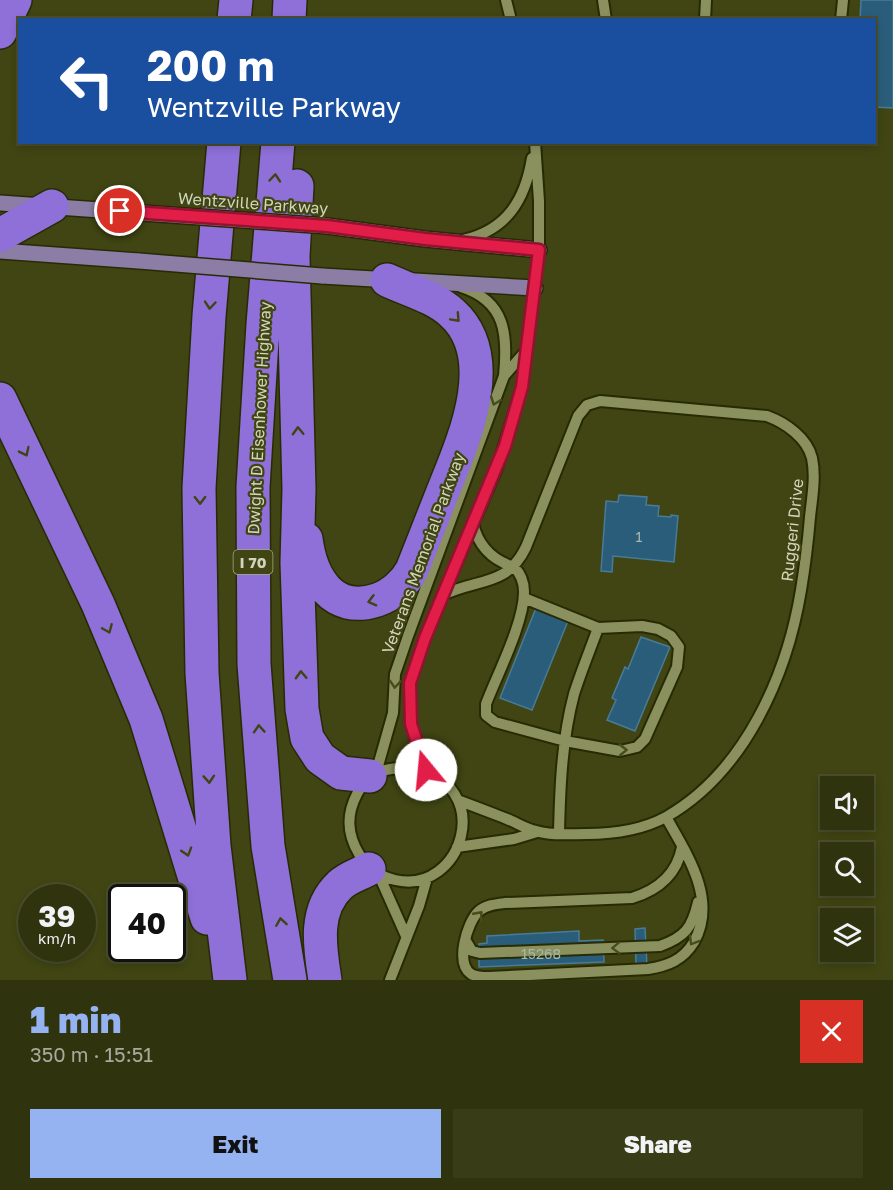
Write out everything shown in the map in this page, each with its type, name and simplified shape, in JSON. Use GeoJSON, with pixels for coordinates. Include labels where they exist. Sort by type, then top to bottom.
{"type":"FeatureCollection","features":[{"type":"Feature","properties":{"kind":"highway"},"geometry":{"type":"LineString","coordinates":[[0,32],[15,0]]}},
{"type":"Feature","properties":{"kind":"highway"},"geometry":{"type":"LineString","coordinates":[[234,18],[236,0]]}},
{"type":"Feature","properties":{"kind":"highway"},"geometry":{"type":"LineString","coordinates":[[289,18],[290,0]]}},
{"type":"Feature","properties":{"kind":"highway"},"geometry":{"type":"LineString","coordinates":[[307,18],[308,0]]}},
{"type":"Feature","properties":{"kind":"highway"},"geometry":{"type":"LineString","coordinates":[[224,144],[209,316],[199,488],[202,673],[214,846],[230,980]]}},
{"type":"Feature","properties":{"kind":"highway","name":"Dwight D Eisenhower Highway"},"geometry":{"type":"LineString","coordinates":[[278,144],[253,487],[254,664],[268,846],[290,980]]}},
{"type":"Feature","properties":{"kind":"highway"},"geometry":{"type":"LineString","coordinates":[[300,144],[293,256],[301,694],[307,738],[320,758],[340,773],[373,775]]}},
{"type":"Feature","properties":{"kind":"highway"},"geometry":{"type":"LineString","coordinates":[[0,235],[52,206]]}},
{"type":"Feature","properties":{"kind":"highway"},"geometry":{"type":"LineString","coordinates":[[299,489],[311,567],[331,593],[341,601],[367,603],[386,596],[407,579],[457,457],[469,421],[476,372],[474,351],[469,335],[451,312],[431,299],[387,280]]}},
{"type":"Feature","properties":{"kind":"highway"},"geometry":{"type":"LineString","coordinates":[[0,399],[98,604],[146,719],[225,980]]}},
{"type":"Feature","properties":{"kind":"highway"},"geometry":{"type":"LineString","coordinates":[[325,980],[320,933],[322,909],[340,885],[374,871]]}},
{"type":"Feature","properties":{"kind":"main road","name":"Wentzville Parkway"},"geometry":{"type":"LineString","coordinates":[[0,203],[327,226],[539,250]]}},
{"type":"Feature","properties":{"kind":"main road"},"geometry":{"type":"LineString","coordinates":[[0,251],[322,276],[535,288]]}},
{"type":"Feature","properties":{"kind":"street"},"geometry":{"type":"LineString","coordinates":[[506,0],[510,18]]}},
{"type":"Feature","properties":{"kind":"street"},"geometry":{"type":"LineString","coordinates":[[603,0],[606,18]]}},
{"type":"Feature","properties":{"kind":"street"},"geometry":{"type":"LineString","coordinates":[[705,18],[706,0]]}},
{"type":"Feature","properties":{"kind":"street"},"geometry":{"type":"LineString","coordinates":[[841,18],[843,0]]}},
{"type":"Feature","properties":{"kind":"street"},"geometry":{"type":"LineString","coordinates":[[456,242],[491,230],[517,206],[524,190],[535,144]]}},
{"type":"Feature","properties":{"kind":"street","name":"Veterans Memorial Parkway"},"geometry":{"type":"LineString","coordinates":[[426,770],[411,724],[410,683],[425,638],[505,446],[522,387],[539,250],[539,194],[535,144]]}},
{"type":"Feature","properties":{"kind":"street"},"geometry":{"type":"LineString","coordinates":[[449,283],[476,293],[495,308],[506,336],[504,376]]}},
{"type":"Feature","properties":{"kind":"street","name":"Veterans Memorial Parkway"},"geometry":{"type":"LineString","coordinates":[[373,775],[393,713],[395,674],[504,376],[525,352]]}},
{"type":"Feature","properties":{"kind":"street","name":"Ruggeri Drive"},"geometry":{"type":"LineString","coordinates":[[460,801],[537,832],[590,834],[622,831],[650,824],[666,817],[690,800],[729,761],[753,726],[781,670],[798,609],[805,563],[813,482],[812,457],[807,448],[785,425],[776,419],[761,415],[591,402],[581,410],[578,416],[526,547],[514,567]]}},
{"type":"Feature","properties":{"kind":"street"},"geometry":{"type":"LineString","coordinates":[[473,523],[477,537],[486,551],[500,562],[514,567],[521,576],[524,591],[518,622],[486,704],[486,715],[495,722],[565,741],[620,751],[638,747],[645,738],[679,660],[679,647],[676,642],[671,636],[658,629],[642,626],[598,628],[524,598]]}},
{"type":"Feature","properties":{"kind":"street"},"geometry":{"type":"LineString","coordinates":[[443,595],[459,587],[501,577],[514,567]]}},
{"type":"Feature","properties":{"kind":"street"},"geometry":{"type":"LineString","coordinates":[[559,833],[560,790],[565,741],[574,694],[598,628]]}},
{"type":"Feature","properties":{"kind":"street"},"geometry":{"type":"LineString","coordinates":[[374,871],[405,882],[427,879],[441,870],[453,856],[460,838],[463,817],[460,801],[444,780],[426,770],[410,766],[392,768],[373,775],[359,790],[351,806],[348,824],[352,842],[374,871],[406,936]]}},
{"type":"Feature","properties":{"kind":"street"},"geometry":{"type":"LineString","coordinates":[[666,817],[682,847],[700,887],[702,910],[698,934],[686,953],[675,962],[662,967],[478,977],[470,974],[465,968],[463,952],[473,919],[479,911],[495,904],[621,900],[644,895],[672,873],[678,864],[682,847]]}},
{"type":"Feature","properties":{"kind":"street","name":"Ruggeri Drive"},"geometry":{"type":"LineString","coordinates":[[457,847],[514,839],[537,832]]}},
{"type":"Feature","properties":{"kind":"street"},"geometry":{"type":"LineString","coordinates":[[390,980],[427,879]]}},
{"type":"Feature","properties":{"kind":"street"},"geometry":{"type":"LineString","coordinates":[[466,940],[472,951],[480,953],[660,946],[678,938],[691,925],[700,887]]}},
{"type":"Feature","properties":{"kind":"building"},"geometry":{"type":"Polygon","coordinates":[[[861,0],[893,0],[893,108],[876,107],[876,18],[860,18],[861,0]]]}},
{"type":"Feature","properties":{"kind":"building"},"geometry":{"type":"Polygon","coordinates":[[[619,495],[647,497],[646,505],[659,506],[658,516],[678,516],[674,562],[613,556],[612,572],[601,571],[606,501],[618,502],[619,495]]]}},
{"type":"Feature","properties":{"kind":"building"},"geometry":{"type":"Polygon","coordinates":[[[536,608],[568,621],[532,710],[500,698],[536,608]]]}},
{"type":"Feature","properties":{"kind":"building"},"geometry":{"type":"Polygon","coordinates":[[[641,637],[670,647],[635,731],[607,720],[616,700],[612,698],[625,667],[628,669],[641,637]]]}},
{"type":"Feature","properties":{"kind":"building"},"geometry":{"type":"Polygon","coordinates":[[[645,928],[647,966],[636,966],[635,929],[645,928]]]}},
{"type":"Feature","properties":{"kind":"building"},"geometry":{"type":"Polygon","coordinates":[[[579,931],[579,941],[603,940],[604,962],[479,967],[479,944],[487,943],[487,936],[579,931]]]}},
{"type":"Feature","properties":{"kind":"route"},"geometry":{"type":"LineString","coordinates":[[120,211],[327,226],[425,239],[539,250],[522,387],[505,446],[425,638],[410,683],[411,724],[426,770]]}}]}
